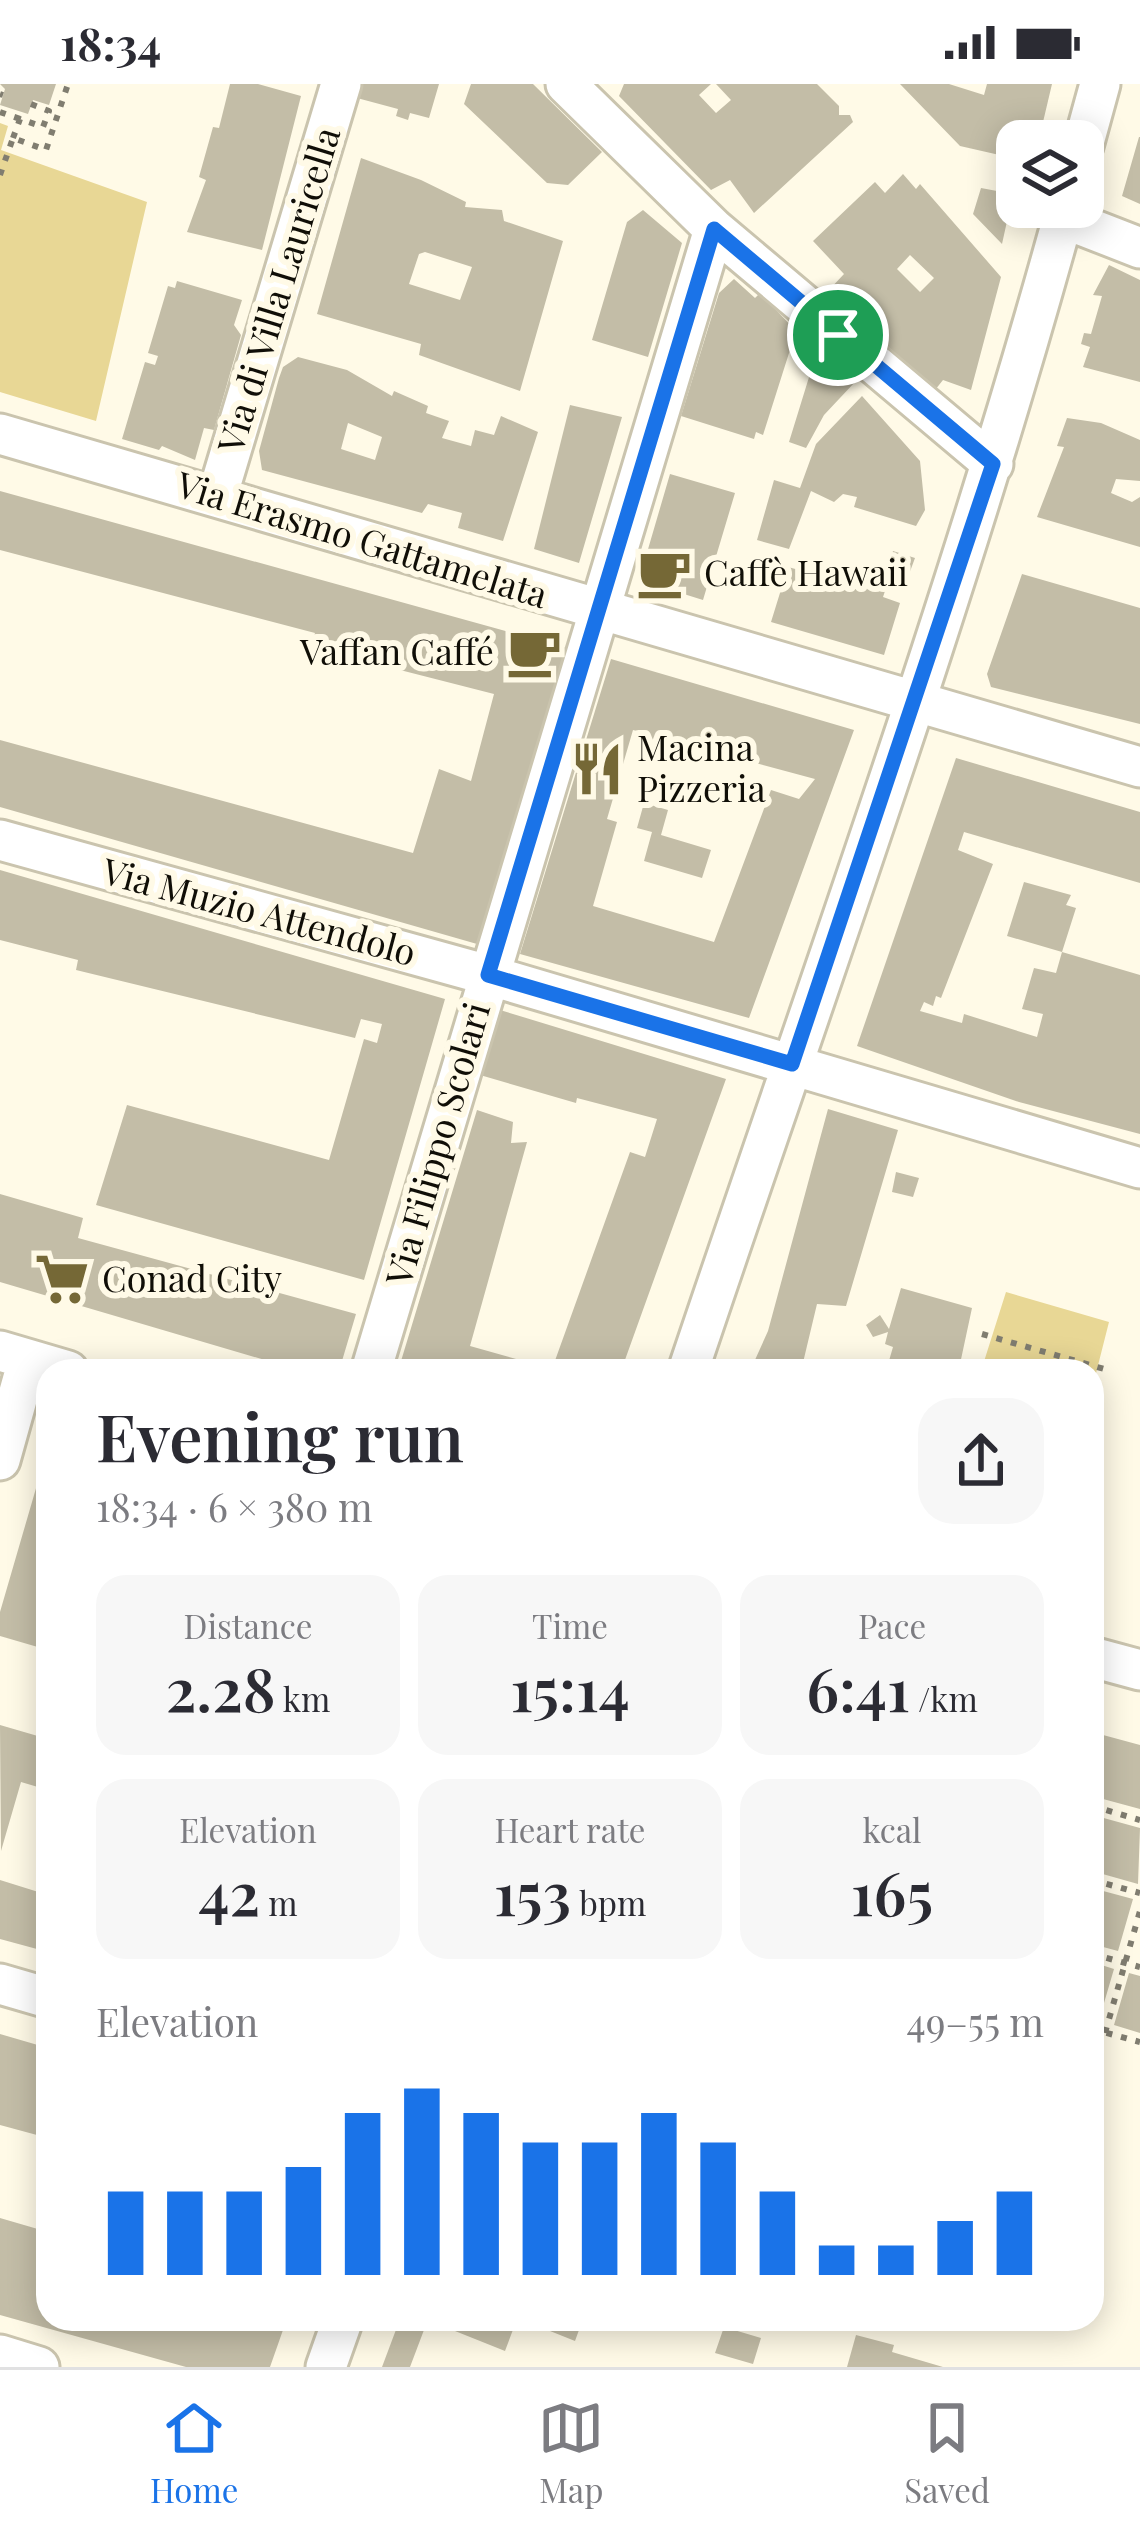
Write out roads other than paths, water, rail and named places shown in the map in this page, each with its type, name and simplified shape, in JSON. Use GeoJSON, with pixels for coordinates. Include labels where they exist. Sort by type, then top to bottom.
{"type":"FeatureCollection","features":[{"type":"Feature","properties":{"kind":"street","name":"Via di Villa Lauricella"},"geometry":{"type":"LineString","coordinates":[[217,496],[341,84]]}},
{"type":"Feature","properties":{"kind":"street"},"geometry":{"type":"LineString","coordinates":[[566,84],[714,229],[993,464]]}},
{"type":"Feature","properties":{"kind":"street"},"geometry":{"type":"LineString","coordinates":[[1090,120],[1100,84]]}},
{"type":"Feature","properties":{"kind":"street"},"geometry":{"type":"LineString","coordinates":[[692,1359],[916,702],[993,464],[1060,228]]}},
{"type":"Feature","properties":{"kind":"street"},"geometry":{"type":"LineString","coordinates":[[1098,228],[1140,248]]}},
{"type":"Feature","properties":{"kind":"street","name":"Via Filippo Scolari"},"geometry":{"type":"LineString","coordinates":[[375,1359],[714,229]]}},
{"type":"Feature","properties":{"kind":"street","name":"Via Erasmo Gattamelata"},"geometry":{"type":"LineString","coordinates":[[0,434],[1140,766]]}},
{"type":"Feature","properties":{"kind":"street","name":"Via Muzio Attendolo"},"geometry":{"type":"LineString","coordinates":[[0,840],[488,975],[1140,1168]]}},
{"type":"Feature","properties":{"kind":"street"},"geometry":{"type":"LineString","coordinates":[[0,1460],[14,1355]]}},
{"type":"Feature","properties":{"kind":"street"},"geometry":{"type":"LineString","coordinates":[[1104,1660],[1140,1670]]}},
{"type":"Feature","properties":{"kind":"street"},"geometry":{"type":"LineString","coordinates":[[0,1984],[36,1994]]}},
{"type":"Feature","properties":{"kind":"street"},"geometry":{"type":"LineString","coordinates":[[326,2367],[339,2331]]}},
{"type":"Feature","properties":{"kind":"street"},"geometry":{"type":"LineString","coordinates":[[0,2355],[39,2367]]}},
{"type":"Feature","properties":{"kind":"place","name":"Caffè Hawaii"},"geometry":{"type":"Point","coordinates":[664,573]}},
{"type":"Feature","properties":{"kind":"place","name":"Vaffan Caffé"},"geometry":{"type":"Point","coordinates":[534,652]}},
{"type":"Feature","properties":{"kind":"place","name":"Macina Pizzeria"},"geometry":{"type":"Point","coordinates":[597,769]}},
{"type":"Feature","properties":{"kind":"place","name":"Conad City"},"geometry":{"type":"Point","coordinates":[62,1279]}}]}
